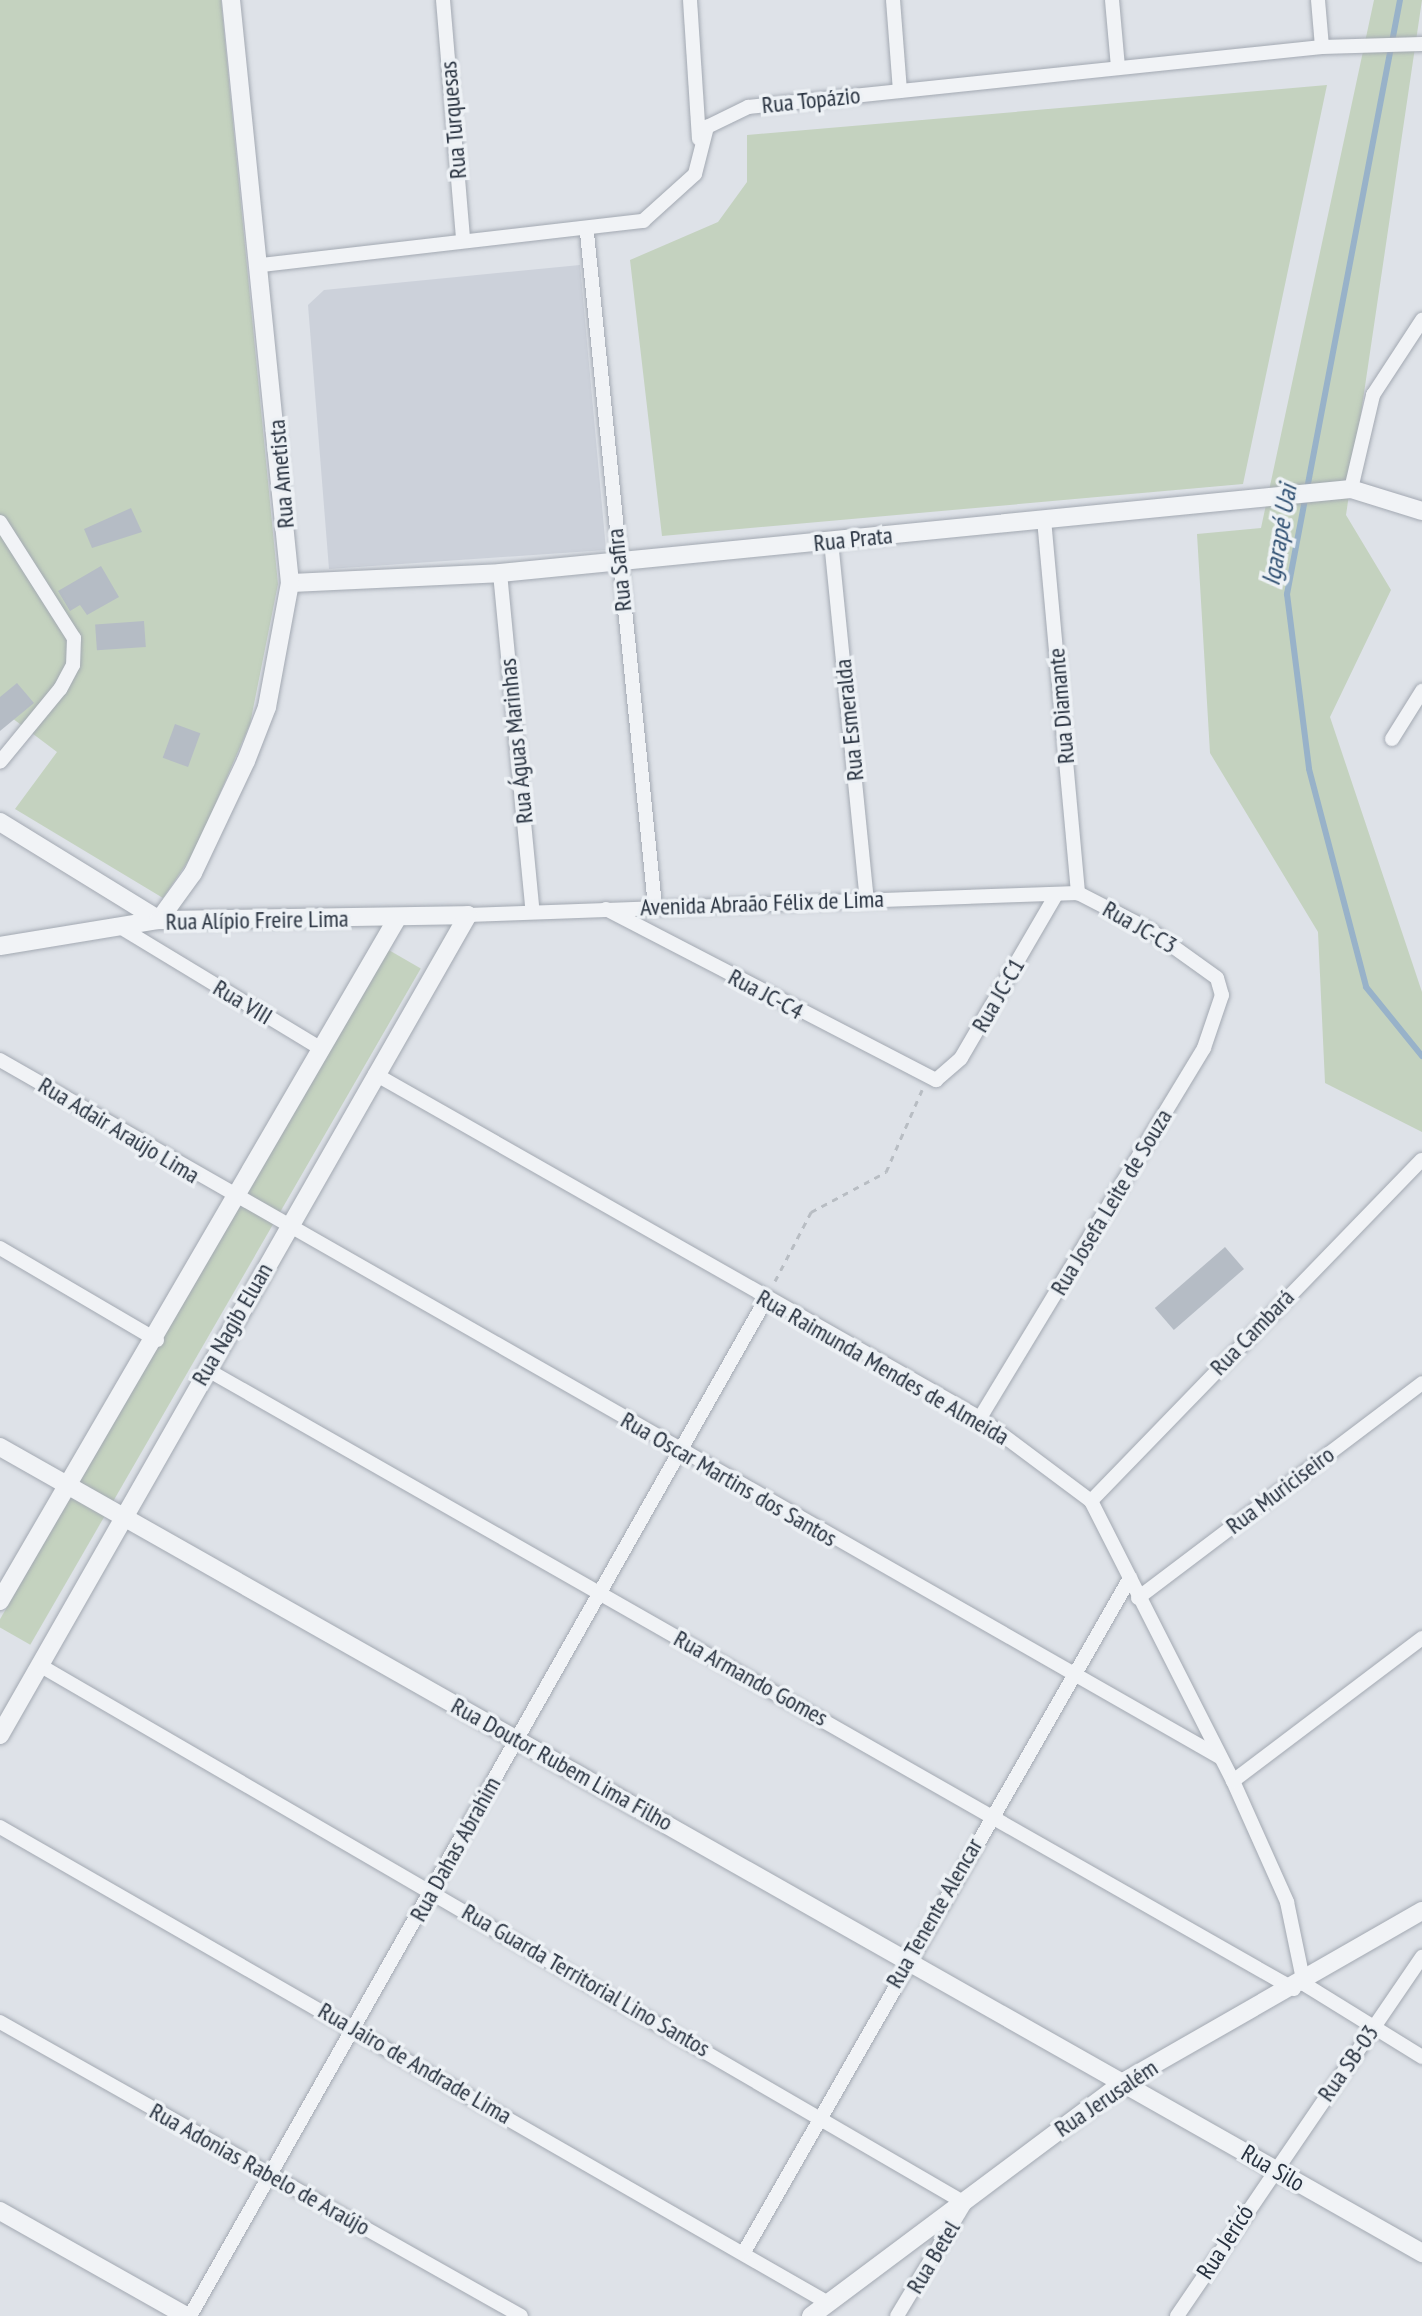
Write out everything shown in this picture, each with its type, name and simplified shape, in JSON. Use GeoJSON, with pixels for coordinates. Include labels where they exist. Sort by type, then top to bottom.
{"type":"FeatureCollection","features":[{"type":"Feature","properties":{"kind":"street","name":"Rua Ametista"},"geometry":{"type":"LineString","coordinates":[[159,920],[193,873],[246,761],[267,707],[290,583],[262,265],[231,0]]}},
{"type":"Feature","properties":{"kind":"street","name":"Rua Turquesas"},"geometry":{"type":"LineString","coordinates":[[443,0],[463,239]]}},
{"type":"Feature","properties":{"kind":"street"},"geometry":{"type":"LineString","coordinates":[[262,265],[463,239],[587,233],[643,221],[673,200],[695,174],[699,139],[690,0]]}},
{"type":"Feature","properties":{"kind":"street"},"geometry":{"type":"LineString","coordinates":[[893,0],[900,91]]}},
{"type":"Feature","properties":{"kind":"street"},"geometry":{"type":"LineString","coordinates":[[1112,0],[1118,67]]}},
{"type":"Feature","properties":{"kind":"street"},"geometry":{"type":"LineString","coordinates":[[1318,0],[1322,47]]}},
{"type":"Feature","properties":{"kind":"street","name":"Rua Topázio"},"geometry":{"type":"LineString","coordinates":[[699,139],[718,117],[748,107],[1322,47],[1422,44]]}},
{"type":"Feature","properties":{"kind":"street","name":"Rua Safira"},"geometry":{"type":"LineString","coordinates":[[587,233],[655,906]]}},
{"type":"Feature","properties":{"kind":"street"},"geometry":{"type":"LineString","coordinates":[[1351,489],[1364,418],[1422,320]]}},
{"type":"Feature","properties":{"kind":"street","name":"Rua Prata"},"geometry":{"type":"LineString","coordinates":[[290,583],[500,573],[1351,489],[1417,508]]}},
{"type":"Feature","properties":{"kind":"street","name":"Rua Diamante"},"geometry":{"type":"LineString","coordinates":[[1044,519],[1078,893]]}},
{"type":"Feature","properties":{"kind":"street"},"geometry":{"type":"LineString","coordinates":[[0,522],[74,638],[73,665],[60,689],[0,762]]}},
{"type":"Feature","properties":{"kind":"street","name":"Rua Esmeralda"},"geometry":{"type":"LineString","coordinates":[[831,541],[867,899]]}},
{"type":"Feature","properties":{"kind":"street","name":"Rua Águas Marinhas"},"geometry":{"type":"LineString","coordinates":[[500,573],[532,908]]}},
{"type":"Feature","properties":{"kind":"street"},"geometry":{"type":"LineString","coordinates":[[1392,739],[1422,691]]}},
{"type":"Feature","properties":{"kind":"street"},"geometry":{"type":"LineString","coordinates":[[0,822],[159,920],[151,936],[166,955]]}},
{"type":"Feature","properties":{"kind":"street","name":"Rua JC-C3"},"geometry":{"type":"LineString","coordinates":[[1056,895],[1078,893],[1150,930],[1217,978]]}},
{"type":"Feature","properties":{"kind":"street","name":"Avenida Abraão Félix de Lima"},"geometry":{"type":"LineString","coordinates":[[468,915],[532,908],[606,909],[1056,895]]}},
{"type":"Feature","properties":{"kind":"street","name":"Rua JC-C1"},"geometry":{"type":"LineString","coordinates":[[927,1079],[948,1074],[961,1058],[1056,895]]}},
{"type":"Feature","properties":{"kind":"street","name":"Rua JC-C4"},"geometry":{"type":"LineString","coordinates":[[606,909],[927,1079]]}},
{"type":"Feature","properties":{"kind":"street","name":"Rua Alípio Freire Lima"},"geometry":{"type":"LineString","coordinates":[[0,946],[125,930],[159,920],[468,915]]}},
{"type":"Feature","properties":{"kind":"street","name":"Rua Nagib Eluan"},"geometry":{"type":"LineString","coordinates":[[0,1735],[206,1369],[468,915]]}},
{"type":"Feature","properties":{"kind":"street"},"geometry":{"type":"LineString","coordinates":[[0,1601],[157,1340],[320,1048],[398,917]]}},
{"type":"Feature","properties":{"kind":"street","name":"Rua VIII"},"geometry":{"type":"LineString","coordinates":[[125,930],[320,1048]]}},
{"type":"Feature","properties":{"kind":"street","name":"Rua Josefa Leite de Souza"},"geometry":{"type":"LineString","coordinates":[[980,1418],[1204,1048],[1222,995],[1217,978]]}},
{"type":"Feature","properties":{"kind":"street","name":"Rua Adair Araújo Lima"},"geometry":{"type":"LineString","coordinates":[[0,1060],[237,1199]]}},
{"type":"Feature","properties":{"kind":"street","name":"Rua Raimunda Mendes de Almeida"},"geometry":{"type":"LineString","coordinates":[[375,1074],[980,1418],[1091,1501],[1233,1781],[1287,1902],[1299,1987]]}},
{"type":"Feature","properties":{"kind":"street","name":"Rua Cambará"},"geometry":{"type":"LineString","coordinates":[[1091,1501],[1418,1161]]}},
{"type":"Feature","properties":{"kind":"street","name":"Rua Oscar Martins dos Santos"},"geometry":{"type":"LineString","coordinates":[[237,1199],[1221,1758]]}},
{"type":"Feature","properties":{"kind":"street"},"geometry":{"type":"LineString","coordinates":[[0,1248],[157,1340]]}},
{"type":"Feature","properties":{"kind":"street","name":"Rua Dahas Abrahim"},"geometry":{"type":"LineString","coordinates":[[188,2316],[766,1299]]}},
{"type":"Feature","properties":{"kind":"street","name":"Rua Armando Gomes"},"geometry":{"type":"LineString","coordinates":[[206,1369],[1422,2057]]}},
{"type":"Feature","properties":{"kind":"street","name":"Rua Muriciseiro"},"geometry":{"type":"LineString","coordinates":[[1138,1598],[1422,1383]]}},
{"type":"Feature","properties":{"kind":"street","name":"Rua Doutor Rubem Lima Filho"},"geometry":{"type":"LineString","coordinates":[[0,1447],[1125,2081]]}},
{"type":"Feature","properties":{"kind":"street","name":"Rua Tenente Alencar"},"geometry":{"type":"LineString","coordinates":[[744,2252],[906,1958],[1130,1578]]}},
{"type":"Feature","properties":{"kind":"street"},"geometry":{"type":"LineString","coordinates":[[1233,1781],[1422,1638]]}},
{"type":"Feature","properties":{"kind":"street","name":"Rua Guarda Territorial Lino Santos"},"geometry":{"type":"LineString","coordinates":[[41,1666],[966,2200]]}},
{"type":"Feature","properties":{"kind":"street","name":"Rua Jairo de Andrade Lima"},"geometry":{"type":"LineString","coordinates":[[0,1827],[828,2303]]}},
{"type":"Feature","properties":{"kind":"street","name":"Rua Jerusalém"},"geometry":{"type":"LineString","coordinates":[[811,2316],[1125,2081],[1299,1987],[1422,1911]]}},
{"type":"Feature","properties":{"kind":"street","name":"Rua SB-03"},"geometry":{"type":"LineString","coordinates":[[1273,2168],[1422,1957]]}},
{"type":"Feature","properties":{"kind":"street","name":"Rua Adonias Rabelo de Araújo"},"geometry":{"type":"LineString","coordinates":[[0,2022],[521,2316]]}},
{"type":"Feature","properties":{"kind":"street","name":"Rua Silo"},"geometry":{"type":"LineString","coordinates":[[1125,2081],[1422,2253]]}},
{"type":"Feature","properties":{"kind":"street","name":"Rua Jericó"},"geometry":{"type":"LineString","coordinates":[[1177,2316],[1273,2168]]}},
{"type":"Feature","properties":{"kind":"street","name":"Rua Betel"},"geometry":{"type":"LineString","coordinates":[[897,2316],[966,2200]]}},
{"type":"Feature","properties":{"kind":"street"},"geometry":{"type":"LineString","coordinates":[[0,2211],[188,2316]]}},
{"type":"Feature","properties":{"kind":"path"},"geometry":{"type":"LineString","coordinates":[[766,1299],[811,1212],[886,1172],[927,1079]]}},
{"type":"Feature","properties":{"kind":"shaded area"},"geometry":{"type":"Polygon","coordinates":[[[580,265],[606,550],[329,569],[308,305],[324,290],[580,265]]]}},
{"type":"Feature","properties":{"kind":"green space"},"geometry":{"type":"Polygon","coordinates":[[[0,0],[221,0],[278,584],[250,724],[195,851],[163,898],[15,809],[57,752],[0,709],[0,0]]]}},
{"type":"Feature","properties":{"kind":"green space"},"geometry":{"type":"Polygon","coordinates":[[[1374,0],[1422,0],[1346,515],[1391,590],[1330,717],[1422,992],[1422,1132],[1325,1083],[1318,932],[1210,753],[1197,534],[1261,528],[1374,0]]]}},
{"type":"Feature","properties":{"kind":"green space"},"geometry":{"type":"Polygon","coordinates":[[[1327,85],[1243,484],[662,536],[630,260],[718,222],[747,182],[747,135],[1327,85]]]}},
{"type":"Feature","properties":{"kind":"green space"},"geometry":{"type":"Polygon","coordinates":[[[387,949],[421,968],[30,1645],[0,1627],[0,1619],[387,949]]]}},
{"type":"Feature","properties":{"kind":"building"},"geometry":{"type":"Polygon","coordinates":[[[131,508],[142,532],[92,548],[84,529],[131,508]]]}},
{"type":"Feature","properties":{"kind":"building"},"geometry":{"type":"Polygon","coordinates":[[[101,566],[119,597],[87,615],[80,605],[70,611],[58,591],[101,566]]]}},
{"type":"Feature","properties":{"kind":"building"},"geometry":{"type":"Polygon","coordinates":[[[144,621],[146,647],[97,650],[95,624],[144,621]]]}},
{"type":"Feature","properties":{"kind":"building"},"geometry":{"type":"Polygon","coordinates":[[[17,683],[34,703],[0,731],[0,697],[17,683]]]}},
{"type":"Feature","properties":{"kind":"building"},"geometry":{"type":"Polygon","coordinates":[[[175,724],[200,733],[188,767],[163,758],[175,724]]]}},
{"type":"Feature","properties":{"kind":"building"},"geometry":{"type":"Polygon","coordinates":[[[1225,1247],[1244,1269],[1174,1330],[1155,1308],[1225,1247]]]}},
{"type":"Feature","properties":{"kind":"waterway","name":"Igarapé Uai"},"geometry":{"type":"LineString","coordinates":[[1400,0],[1287,594],[1309,769],[1366,987],[1422,1056]]}}]}
